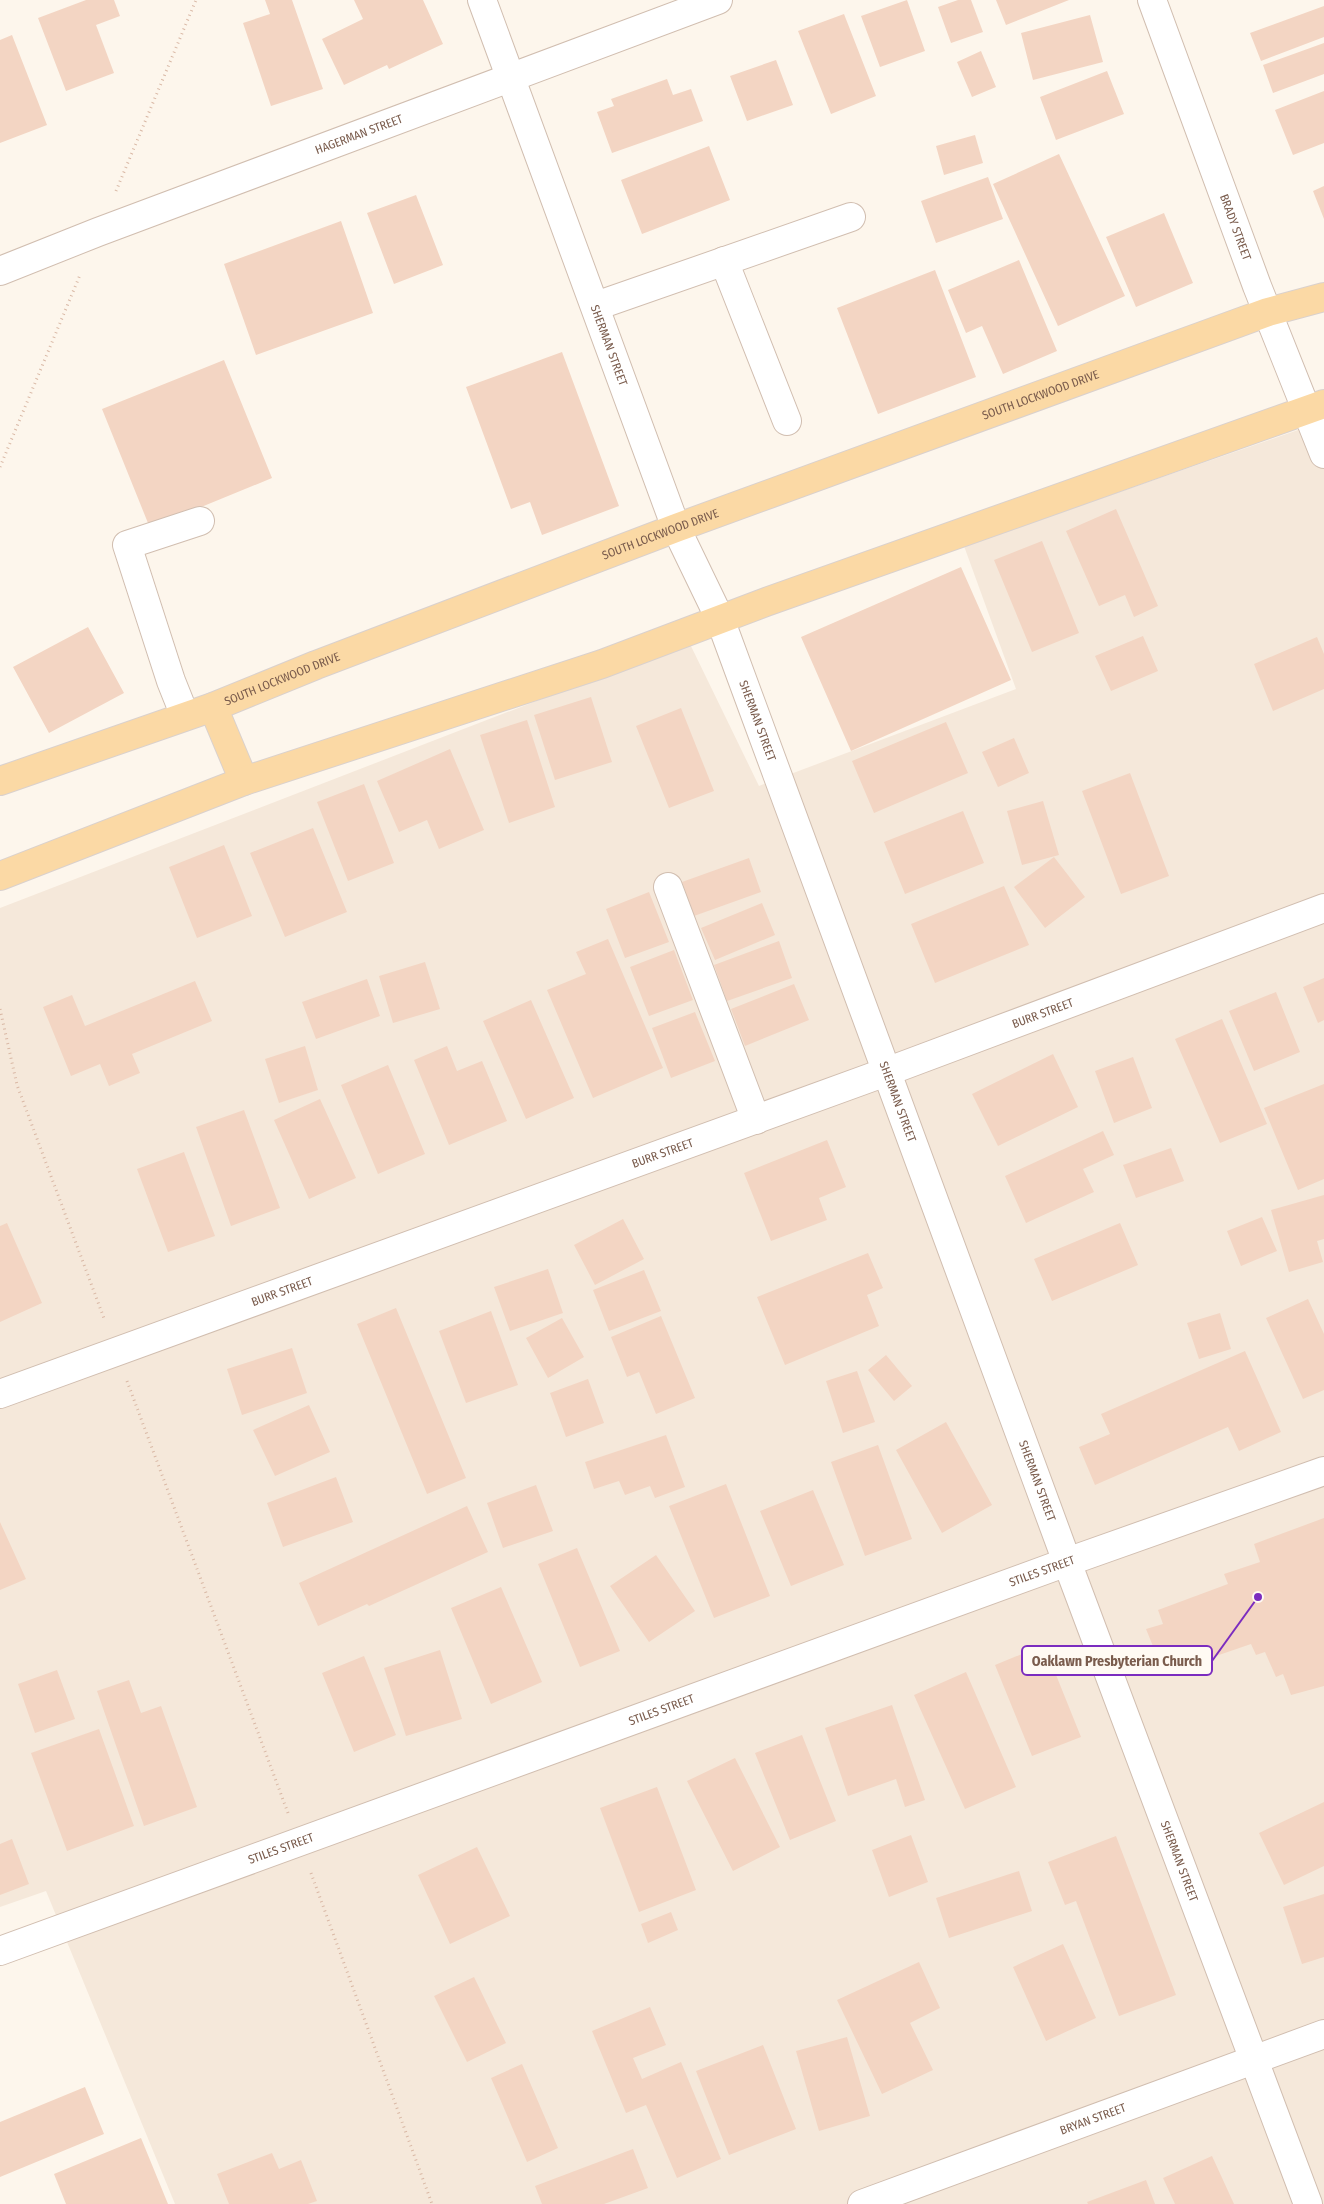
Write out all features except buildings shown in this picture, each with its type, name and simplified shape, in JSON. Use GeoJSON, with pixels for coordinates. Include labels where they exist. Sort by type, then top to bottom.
{"type":"FeatureCollection","features":[{"type":"Feature","properties":{"kind":"main road","name":"SOUTH LOCKWOOD DRIVE"},"geometry":{"type":"LineString","coordinates":[[0,781],[213,707],[316,665],[676,528],[1268,312],[1324,297]]}},
{"type":"Feature","properties":{"kind":"main road"},"geometry":{"type":"LineString","coordinates":[[0,876],[244,782],[602,664],[720,618],[1316,407]]}},
{"type":"Feature","properties":{"kind":"main road"},"geometry":{"type":"LineString","coordinates":[[213,707],[244,782]]}},
{"type":"Feature","properties":{"kind":"street","name":"SHERMAN STREET"},"geometry":{"type":"LineString","coordinates":[[482,0],[676,528],[720,618],[1067,1562],[1308,2204]]}},
{"type":"Feature","properties":{"kind":"street","name":"HAGERMAN STREET"},"geometry":{"type":"LineString","coordinates":[[0,271],[718,0]]}},
{"type":"Feature","properties":{"kind":"street","name":"BRADY STREET"},"geometry":{"type":"LineString","coordinates":[[1152,0],[1268,312],[1316,407],[1324,454]]}},
{"type":"Feature","properties":{"kind":"street"},"geometry":{"type":"LineString","coordinates":[[596,306],[851,217]]}},
{"type":"Feature","properties":{"kind":"street"},"geometry":{"type":"LineString","coordinates":[[724,261],[787,421]]}},
{"type":"Feature","properties":{"kind":"street"},"geometry":{"type":"LineString","coordinates":[[185,716],[127,545],[200,521]]}},
{"type":"Feature","properties":{"kind":"street"},"geometry":{"type":"LineString","coordinates":[[668,887],[756,1120]]}},
{"type":"Feature","properties":{"kind":"street","name":"BURR STREET"},"geometry":{"type":"LineString","coordinates":[[0,1394],[756,1120],[1324,908]]}},
{"type":"Feature","properties":{"kind":"street","name":"STILES STREET"},"geometry":{"type":"LineString","coordinates":[[0,1951],[1067,1562],[1324,1471]]}},
{"type":"Feature","properties":{"kind":"street","name":"BRYAN STREET"},"geometry":{"type":"LineString","coordinates":[[862,2204],[1324,2034]]}},
{"type":"Feature","properties":{"kind":"path"},"geometry":{"type":"LineString","coordinates":[[115,192],[196,0]]}},
{"type":"Feature","properties":{"kind":"path"},"geometry":{"type":"LineString","coordinates":[[0,467],[83,267]]}},
{"type":"Feature","properties":{"kind":"path"},"geometry":{"type":"LineString","coordinates":[[0,1009],[17,1085],[107,1326]]}},
{"type":"Feature","properties":{"kind":"path"},"geometry":{"type":"LineString","coordinates":[[127,1380],[292,1822]]}},
{"type":"Feature","properties":{"kind":"path"},"geometry":{"type":"LineString","coordinates":[[310,1870],[432,2204]]}},
{"type":"Feature","properties":{"kind":"shaded area"},"geometry":{"type":"Polygon","coordinates":[[[1324,421],[1324,2204],[175,2204],[46,1891],[0,1907],[0,908],[689,642],[759,786],[1016,689],[964,546],[1324,421]]]}},
{"type":"Feature","properties":{"kind":"place","name":"Oaklawn Presbyterian Church"},"geometry":{"type":"Point","coordinates":[1258,1597]}}]}
